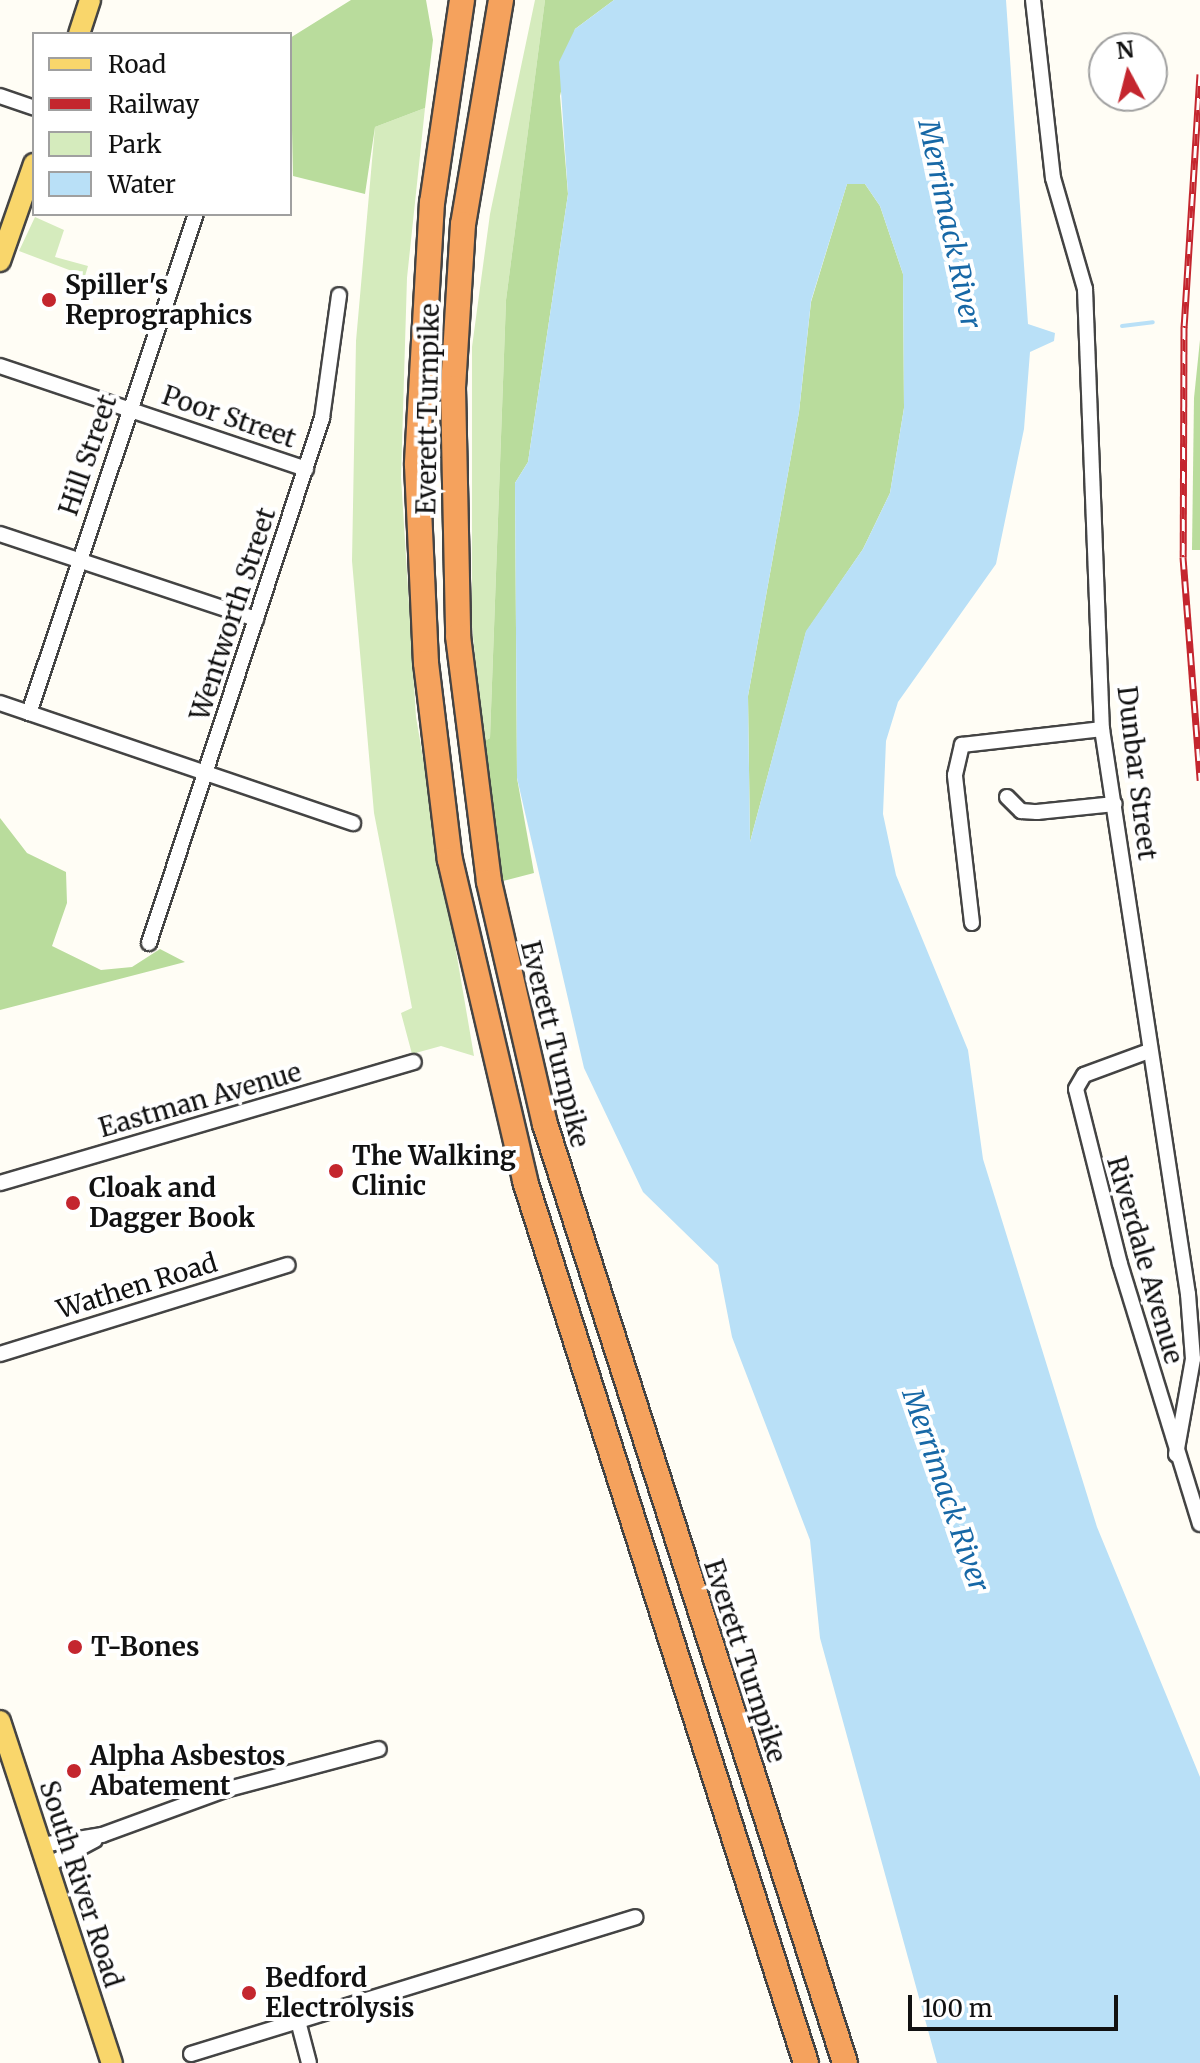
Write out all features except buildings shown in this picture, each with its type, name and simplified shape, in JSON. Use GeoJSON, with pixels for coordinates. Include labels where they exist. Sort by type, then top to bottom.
{"type":"FeatureCollection","features":[{"type":"Feature","properties":{"kind":"highway","name":"Everett Turnpike"},"geometry":{"type":"LineString","coordinates":[[462,0],[432,202],[417,465],[426,663],[450,860],[521,1167],[806,2063]]}},
{"type":"Feature","properties":{"kind":"highway","name":"Everett Turnpike"},"geometry":{"type":"LineString","coordinates":[[501,0],[463,224],[453,402],[458,636],[504,963],[617,1361],[845,2063]]}},
{"type":"Feature","properties":{"kind":"highway"},"geometry":{"type":"LineString","coordinates":[[463,224],[509,0]]}},
{"type":"Feature","properties":{"kind":"main road"},"geometry":{"type":"LineString","coordinates":[[80,32],[90,0]]}},
{"type":"Feature","properties":{"kind":"main road"},"geometry":{"type":"LineString","coordinates":[[0,261],[32,170]]}},
{"type":"Feature","properties":{"kind":"main road","name":"South River Road"},"geometry":{"type":"LineString","coordinates":[[0,1721],[7,1764],[45,1855],[112,2063]]}},
{"type":"Feature","properties":{"kind":"street","name":"Dunbar Street"},"geometry":{"type":"LineString","coordinates":[[1033,0],[1053,178],[1085,289],[1102,729],[1191,1327],[1188,1407],[1176,1454]]}},
{"type":"Feature","properties":{"kind":"street"},"geometry":{"type":"LineString","coordinates":[[0,96],[32,107]]}},
{"type":"Feature","properties":{"kind":"street","name":"Hill Street"},"geometry":{"type":"LineString","coordinates":[[29,713],[78,559],[195,216]]}},
{"type":"Feature","properties":{"kind":"street","name":"Wentworth Street"},"geometry":{"type":"LineString","coordinates":[[149,943],[331,386],[339,295]]}},
{"type":"Feature","properties":{"kind":"street","name":"Poor Street"},"geometry":{"type":"LineString","coordinates":[[0,366],[130,407],[306,469]]}},
{"type":"Feature","properties":{"kind":"street"},"geometry":{"type":"LineString","coordinates":[[0,534],[256,619]]}},
{"type":"Feature","properties":{"kind":"street"},"geometry":{"type":"LineString","coordinates":[[0,703],[353,823]]}},
{"type":"Feature","properties":{"kind":"street"},"geometry":{"type":"LineString","coordinates":[[972,923],[955,775],[962,745],[1102,729]]}},
{"type":"Feature","properties":{"kind":"street"},"geometry":{"type":"LineString","coordinates":[[1007,797],[1021,811],[1115,804]]}},
{"type":"Feature","properties":{"kind":"street","name":"Riverdale Avenue"},"geometry":{"type":"LineString","coordinates":[[1149,1051],[1084,1075],[1076,1089],[1176,1454],[1200,1524]]}},
{"type":"Feature","properties":{"kind":"street","name":"Eastman Avenue"},"geometry":{"type":"LineString","coordinates":[[0,1183],[414,1062]]}},
{"type":"Feature","properties":{"kind":"street","name":"Wathen Road"},"geometry":{"type":"LineString","coordinates":[[0,1354],[288,1265]]}},
{"type":"Feature","properties":{"kind":"street"},"geometry":{"type":"LineString","coordinates":[[45,1855],[225,1790],[379,1749]]}},
{"type":"Feature","properties":{"kind":"street"},"geometry":{"type":"LineString","coordinates":[[191,2054],[635,1917]]}},
{"type":"Feature","properties":{"kind":"street"},"geometry":{"type":"LineString","coordinates":[[298,2021],[309,2063]]}},
{"type":"Feature","properties":{"kind":"green space"},"geometry":{"type":"Polygon","coordinates":[[[351,0],[426,0],[433,40],[425,108],[375,127],[365,194],[293,176],[292,37],[351,0]]]}},
{"type":"Feature","properties":{"kind":"green space"},"geometry":{"type":"Polygon","coordinates":[[[535,0],[545,0],[506,300],[490,738],[483,742],[472,625],[472,347],[490,214],[535,0]]]}},
{"type":"Feature","properties":{"kind":"green space"},"geometry":{"type":"Polygon","coordinates":[[[545,0],[614,0],[575,29],[560,96],[568,194],[528,462],[515,483],[517,778],[534,873],[503,881],[483,742],[490,738],[506,300],[545,0]]]}},
{"type":"Feature","properties":{"kind":"green space"},"geometry":{"type":"Polygon","coordinates":[[[425,108],[407,278],[401,477],[416,717],[474,1056],[441,1046],[412,1054],[401,1013],[412,1008],[374,813],[352,561],[356,341],[375,127],[425,108]]]}},
{"type":"Feature","properties":{"kind":"green space"},"geometry":{"type":"Polygon","coordinates":[[[847,184],[865,184],[880,206],[903,274],[904,408],[890,493],[863,549],[806,632],[750,842],[748,696],[799,412],[811,302],[847,184]]]}},
{"type":"Feature","properties":{"kind":"green space"},"geometry":{"type":"Polygon","coordinates":[[[35,217],[64,230],[55,257],[88,266],[85,276],[19,251],[35,217]]]}},
{"type":"Feature","properties":{"kind":"green space"},"geometry":{"type":"Polygon","coordinates":[[[1200,340],[1200,550],[1192,550],[1194,398],[1200,340]]]}},
{"type":"Feature","properties":{"kind":"green space"},"geometry":{"type":"Polygon","coordinates":[[[0,818],[27,853],[66,872],[67,903],[52,946],[101,970],[132,967],[160,949],[185,962],[0,1010],[0,818]]]}},
{"type":"Feature","properties":{"kind":"water","name":"Merrimack River"},"geometry":{"type":"Polygon","coordinates":[[[614,0],[1006,0],[1028,324],[1055,333],[1054,341],[1030,352],[1024,429],[996,564],[898,702],[886,741],[883,814],[896,875],[968,1050],[983,1159],[1097,1527],[1200,1777],[1200,2063],[937,2063],[820,1638],[810,1540],[732,1337],[718,1265],[643,1192],[584,1068],[517,778],[515,483],[528,462],[568,194],[559,62],[575,29],[614,0]],[[847,184],[811,301],[799,412],[748,696],[750,842],[806,631],[863,549],[890,493],[904,408],[903,274],[880,206],[865,184],[847,184]]]}},
{"type":"Feature","properties":{"kind":"waterway"},"geometry":{"type":"LineString","coordinates":[[1122,326],[1153,322]]}},
{"type":"Feature","properties":{"kind":"railway"},"geometry":{"type":"LineString","coordinates":[[1200,74],[1184,327],[1183,557],[1200,780]]}},
{"type":"Feature","properties":{"kind":"place","name":"Spiller's Reprographics"},"geometry":{"type":"Point","coordinates":[49,300]}},
{"type":"Feature","properties":{"kind":"place","name":"The Walking Clinic"},"geometry":{"type":"Point","coordinates":[336,1171]}},
{"type":"Feature","properties":{"kind":"place","name":"Cloak and Dagger Book"},"geometry":{"type":"Point","coordinates":[73,1203]}},
{"type":"Feature","properties":{"kind":"place","name":"T-Bones"},"geometry":{"type":"Point","coordinates":[75,1647]}},
{"type":"Feature","properties":{"kind":"place","name":"Alpha Asbestos Abatement"},"geometry":{"type":"Point","coordinates":[74,1771]}},
{"type":"Feature","properties":{"kind":"place","name":"Bedford Electrolysis"},"geometry":{"type":"Point","coordinates":[249,1993]}}]}
